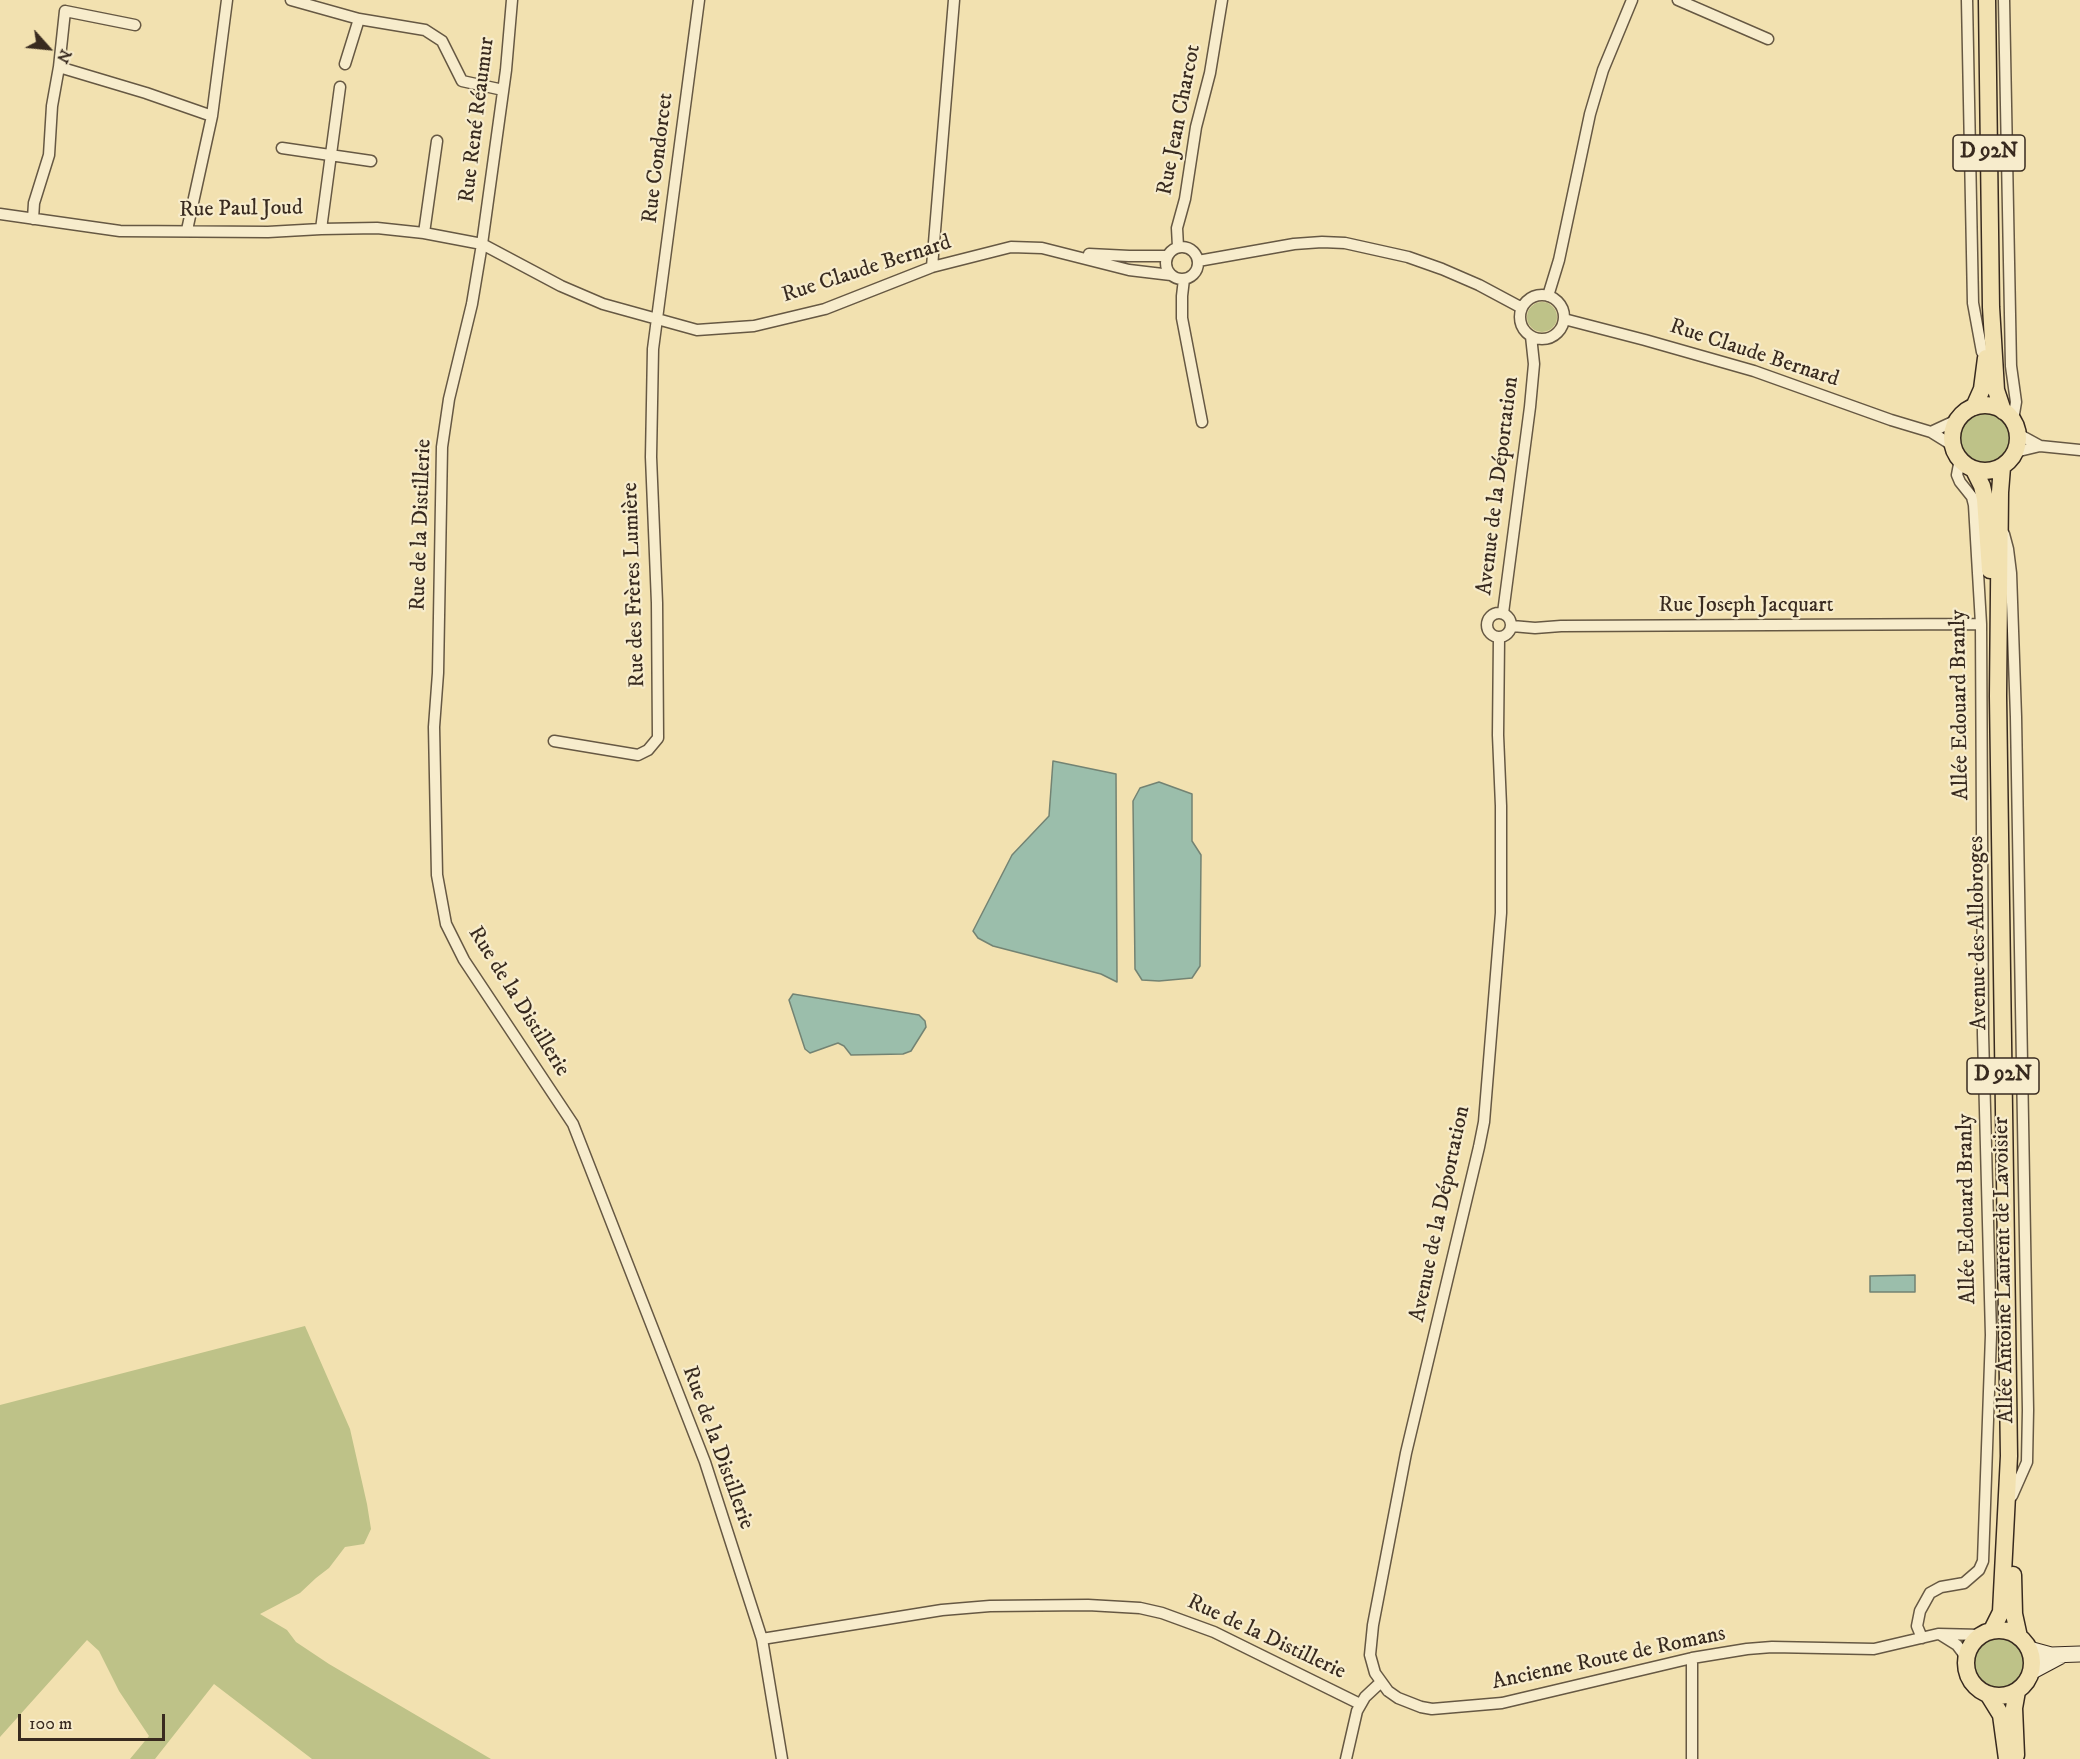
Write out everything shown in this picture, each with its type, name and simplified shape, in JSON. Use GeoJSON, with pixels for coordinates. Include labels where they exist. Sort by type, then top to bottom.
{"type":"FeatureCollection","features":[{"type":"Feature","properties":{"kind":"main road","name":"D 92N"},"geometry":{"type":"LineString","coordinates":[[1987,0],[1991,307],[1999,402],[2011,421]]}},
{"type":"Feature","properties":{"kind":"main road","name":"D 92N"},"geometry":{"type":"LineString","coordinates":[[1974,407],[1982,388],[1991,307]]}},
{"type":"Feature","properties":{"kind":"main road"},"geometry":{"type":"LineString","coordinates":[[1989,405],[2011,421],[2015,452],[2002,466],[1993,470],[1974,470],[1956,452],[1952,436],[1957,420],[1968,410],[1989,405]]}},
{"type":"Feature","properties":{"kind":"main road","name":"Avenue des Allobroges"},"geometry":{"type":"LineString","coordinates":[[2002,466],[1993,522],[1993,640],[1998,696],[2009,1456],[2014,1614],[2024,1643]]}},
{"type":"Feature","properties":{"kind":"main road","name":"Avenue des Allobroges"},"geometry":{"type":"LineString","coordinates":[[1974,470],[1982,486],[2006,568],[1998,696]]}},
{"type":"Feature","properties":{"kind":"main road","name":"Avenue des Allobroges"},"geometry":{"type":"LineString","coordinates":[[1987,1633],[2001,1612],[2009,1456]]}},
{"type":"Feature","properties":{"kind":"main road"},"geometry":{"type":"LineString","coordinates":[[2001,1630],[2024,1643],[2032,1657],[2031,1672],[2028,1679],[2017,1690],[2008,1695],[1998,1696],[1980,1690],[1972,1682],[1966,1668],[1966,1657],[1969,1648],[1987,1633],[2001,1630]]}},
{"type":"Feature","properties":{"kind":"main road"},"geometry":{"type":"LineString","coordinates":[[2017,1690],[2014,1708],[2017,1759]]}},
{"type":"Feature","properties":{"kind":"main road"},"geometry":{"type":"LineString","coordinates":[[1988,1694],[1999,1709],[2003,1722],[2007,1759]]}},
{"type":"Feature","properties":{"kind":"street"},"geometry":{"type":"LineString","coordinates":[[187,230],[212,116],[226,0]]}},
{"type":"Feature","properties":{"kind":"street"},"geometry":{"type":"LineString","coordinates":[[291,0],[312,3],[359,19],[425,30],[442,41],[462,81],[503,90]]}},
{"type":"Feature","properties":{"kind":"street","name":"Rue René Réaumur"},"geometry":{"type":"LineString","coordinates":[[482,244],[503,90],[512,0]]}},
{"type":"Feature","properties":{"kind":"street","name":"Rue Condorcet"},"geometry":{"type":"LineString","coordinates":[[657,320],[699,0]]}},
{"type":"Feature","properties":{"kind":"street"},"geometry":{"type":"LineString","coordinates":[[932,267],[954,0]]}},
{"type":"Feature","properties":{"kind":"street","name":"Rue Jean Charcot"},"geometry":{"type":"LineString","coordinates":[[1178,247],[1177,228],[1185,199],[1196,127],[1210,73],[1222,0]]}},
{"type":"Feature","properties":{"kind":"street"},"geometry":{"type":"LineString","coordinates":[[1548,296],[1559,260],[1590,114],[1603,70],[1632,0]]}},
{"type":"Feature","properties":{"kind":"street"},"geometry":{"type":"LineString","coordinates":[[1678,0],[1768,39]]}},
{"type":"Feature","properties":{"kind":"street"},"geometry":{"type":"LineString","coordinates":[[1967,0],[1973,303],[1982,352],[1986,356]]}},
{"type":"Feature","properties":{"kind":"street"},"geometry":{"type":"LineString","coordinates":[[2004,0],[2011,366],[2016,402],[2011,421],[2040,446]]}},
{"type":"Feature","properties":{"kind":"street"},"geometry":{"type":"LineString","coordinates":[[33,219],[34,203],[49,154],[52,106],[65,11],[135,25]]}},
{"type":"Feature","properties":{"kind":"street"},"geometry":{"type":"LineString","coordinates":[[345,64],[359,19]]}},
{"type":"Feature","properties":{"kind":"street"},"geometry":{"type":"LineString","coordinates":[[59,67],[212,116]]}},
{"type":"Feature","properties":{"kind":"street"},"geometry":{"type":"LineString","coordinates":[[321,229],[339,87]]}},
{"type":"Feature","properties":{"kind":"street"},"geometry":{"type":"LineString","coordinates":[[424,233],[437,141]]}},
{"type":"Feature","properties":{"kind":"street"},"geometry":{"type":"LineString","coordinates":[[282,148],[371,161]]}},
{"type":"Feature","properties":{"kind":"street","name":"Rue Paul Joud"},"geometry":{"type":"LineString","coordinates":[[0,214],[120,231],[268,232],[376,228],[424,233],[482,244]]}},
{"type":"Feature","properties":{"kind":"street"},"geometry":{"type":"LineString","coordinates":[[1198,261],[1294,244],[1345,243],[1408,257],[1442,269],[1479,285],[1522,308]]}},
{"type":"Feature","properties":{"kind":"street","name":"Rue Claude Bernard"},"geometry":{"type":"LineString","coordinates":[[482,244],[561,286],[603,304],[697,330],[754,326],[825,309],[932,267],[1011,247],[1042,248],[1065,252]]}},
{"type":"Feature","properties":{"kind":"street","name":"Rue de la Distillerie"},"geometry":{"type":"LineString","coordinates":[[482,244],[472,304],[449,399],[442,447],[438,673],[434,727],[437,875],[441,900],[446,924],[464,960],[573,1124],[705,1462],[762,1639],[782,1759]]}},
{"type":"Feature","properties":{"kind":"street"},"geometry":{"type":"LineString","coordinates":[[1178,247],[1189,248],[1197,256],[1198,261],[1193,274],[1185,279],[1129,270],[1065,252],[1129,256],[1167,255],[1178,247]]}},
{"type":"Feature","properties":{"kind":"street"},"geometry":{"type":"LineString","coordinates":[[1167,255],[1167,269],[1171,275]]}},
{"type":"Feature","properties":{"kind":"street"},"geometry":{"type":"LineString","coordinates":[[1185,279],[1182,318],[1202,422]]}},
{"type":"Feature","properties":{"kind":"street"},"geometry":{"type":"LineString","coordinates":[[1531,336],[1546,339],[1560,330],[1564,319],[1560,304],[1548,296],[1533,297],[1522,308],[1522,326],[1531,336],[1534,364]]}},
{"type":"Feature","properties":{"kind":"street","name":"Rue Claude Bernard"},"geometry":{"type":"LineString","coordinates":[[1564,319],[1645,339],[1754,371],[1931,432],[1956,452]]}},
{"type":"Feature","properties":{"kind":"street","name":"Rue des Frères Lumière"},"geometry":{"type":"LineString","coordinates":[[554,741],[638,755],[648,750],[658,738],[657,603],[651,457],[653,349],[657,320]]}},
{"type":"Feature","properties":{"kind":"street"},"geometry":{"type":"LineString","coordinates":[[1534,364],[1546,339]]}},
{"type":"Feature","properties":{"kind":"street","name":"Avenue de la Déportation"},"geometry":{"type":"LineString","coordinates":[[1503,613],[1534,364]]}},
{"type":"Feature","properties":{"kind":"street"},"geometry":{"type":"LineString","coordinates":[[1931,432],[1957,420]]}},
{"type":"Feature","properties":{"kind":"street"},"geometry":{"type":"LineString","coordinates":[[2015,452],[2040,446],[2080,450]]}},
{"type":"Feature","properties":{"kind":"street","name":"Allée Edouard Branly"},"geometry":{"type":"LineString","coordinates":[[1922,1638],[1917,1626],[1920,1611],[1930,1593],[1941,1587],[1964,1583],[1979,1570],[1983,1561],[1990,1335],[1983,1034],[1981,624],[1974,505],[1972,497],[1957,475],[1956,452]]}},
{"type":"Feature","properties":{"kind":"street","name":"Allée Antoine Laurent de Lavoisier"},"geometry":{"type":"LineString","coordinates":[[2006,568],[2016,717],[2028,1410],[2027,1462],[2012,1496]]}},
{"type":"Feature","properties":{"kind":"street"},"geometry":{"type":"LineString","coordinates":[[1503,613],[1508,616],[1512,626],[1508,634],[1499,638],[1490,633],[1487,625],[1492,615],[1503,613]]}},
{"type":"Feature","properties":{"kind":"street","name":"Rue Joseph Jacquart"},"geometry":{"type":"LineString","coordinates":[[1512,626],[1535,628],[1981,624]]}},
{"type":"Feature","properties":{"kind":"street","name":"Avenue de la Déportation"},"geometry":{"type":"LineString","coordinates":[[1381,1682],[1375,1673],[1370,1655],[1373,1625],[1406,1453],[1477,1156],[1485,1113],[1501,913],[1499,638]]}},
{"type":"Feature","properties":{"kind":"street","name":"Rue de la Distillerie"},"geometry":{"type":"LineString","coordinates":[[762,1639],[942,1610],[990,1606],[1088,1605],[1140,1608],[1162,1613],[1214,1632],[1360,1704]]}},
{"type":"Feature","properties":{"kind":"street","name":"Ancienne Route de Romans"},"geometry":{"type":"LineString","coordinates":[[1381,1682],[1398,1698],[1420,1707],[1432,1709],[1476,1706],[1532,1698],[1692,1658],[1772,1647],[1874,1649],[1938,1634],[1987,1633]]}},
{"type":"Feature","properties":{"kind":"street"},"geometry":{"type":"LineString","coordinates":[[1938,1634],[1957,1645],[1966,1657]]}},
{"type":"Feature","properties":{"kind":"street"},"geometry":{"type":"LineString","coordinates":[[2024,1643],[2061,1656]]}},
{"type":"Feature","properties":{"kind":"street"},"geometry":{"type":"LineString","coordinates":[[2031,1672],[2061,1656],[2080,1654]]}},
{"type":"Feature","properties":{"kind":"street"},"geometry":{"type":"LineString","coordinates":[[1692,1658],[1692,1759]]}},
{"type":"Feature","properties":{"kind":"street"},"geometry":{"type":"LineString","coordinates":[[1346,1759],[1360,1704],[1381,1682]]}},
{"type":"Feature","properties":{"kind":"green space"},"geometry":{"type":"Polygon","coordinates":[[[1542,302],[1553,306],[1557,317],[1553,328],[1542,332],[1531,328],[1527,317],[1531,306],[1542,302]]]}},
{"type":"Feature","properties":{"kind":"green space"},"geometry":{"type":"Polygon","coordinates":[[[1985,413],[2003,420],[2010,438],[2003,456],[1985,463],[1967,456],[1960,438],[1967,420],[1985,413]]]}},
{"type":"Feature","properties":{"kind":"green space"},"geometry":{"type":"Polygon","coordinates":[[[305,1326],[350,1429],[371,1529],[364,1544],[345,1547],[329,1568],[300,1593],[260,1614],[287,1630],[296,1642],[329,1664],[491,1759],[312,1759],[214,1684],[155,1759],[130,1759],[149,1736],[119,1691],[99,1651],[87,1640],[0,1737],[0,1405],[305,1326]]]}},
{"type":"Feature","properties":{"kind":"green space"},"geometry":{"type":"Polygon","coordinates":[[[1999,1636],[2009,1638],[2017,1644],[2023,1652],[2025,1662],[2023,1672],[2017,1680],[2009,1686],[1999,1688],[1989,1686],[1981,1680],[1975,1672],[1973,1662],[1975,1652],[1981,1644],[1989,1638],[1999,1636]]]}},
{"type":"Feature","properties":{"kind":"shaded area"},"geometry":{"type":"Polygon","coordinates":[[[1053,761],[1116,774],[1117,982],[1101,974],[993,946],[978,938],[973,931],[1012,855],[1049,816],[1053,761]]]}},
{"type":"Feature","properties":{"kind":"shaded area"},"geometry":{"type":"Polygon","coordinates":[[[1159,782],[1192,794],[1192,841],[1201,855],[1200,966],[1192,978],[1159,981],[1142,980],[1135,969],[1133,801],[1140,788],[1159,782]]]}},
{"type":"Feature","properties":{"kind":"shaded area"},"geometry":{"type":"Polygon","coordinates":[[[793,994],[919,1015],[925,1021],[926,1027],[911,1051],[903,1054],[851,1055],[844,1046],[838,1043],[810,1053],[805,1049],[789,1000],[793,994]]]}},
{"type":"Feature","properties":{"kind":"shaded area"},"geometry":{"type":"Polygon","coordinates":[[[1915,1275],[1915,1292],[1870,1292],[1870,1276],[1915,1275]]]}}]}
